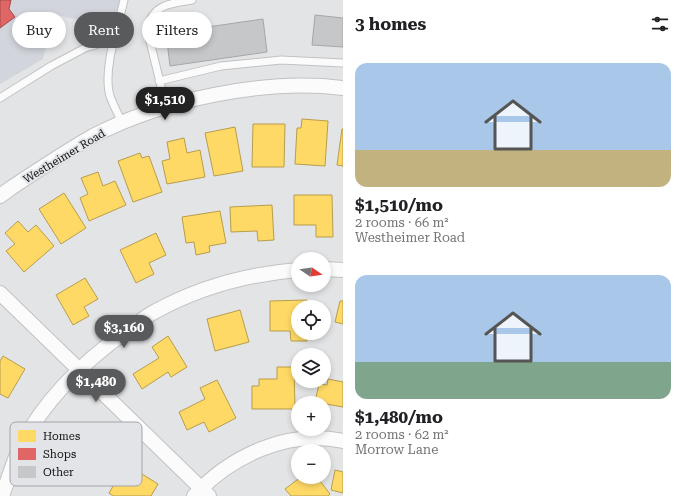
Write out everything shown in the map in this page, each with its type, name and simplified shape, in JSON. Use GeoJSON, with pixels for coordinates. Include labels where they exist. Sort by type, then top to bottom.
{"type":"FeatureCollection","features":[{"type":"Feature","properties":{"kind":"street","name":"Westheimer Road"},"geometry":{"type":"LineString","coordinates":[[0,196],[81,144],[122,123],[166,108],[241,90],[284,86],[343,88]]}},
{"type":"Feature","properties":{"kind":"street"},"geometry":{"type":"LineString","coordinates":[[331,269],[343,270]]}},
{"type":"Feature","properties":{"kind":"street"},"geometry":{"type":"LineString","coordinates":[[37,422],[48,405],[79,368],[104,347],[154,311],[198,292],[240,278],[291,271]]}},
{"type":"Feature","properties":{"kind":"street"},"geometry":{"type":"LineString","coordinates":[[0,293],[79,368],[131,422]]}},
{"type":"Feature","properties":{"kind":"street"},"geometry":{"type":"LineString","coordinates":[[142,433],[201,494],[230,464],[258,449],[294,440],[331,439],[343,441]]}},
{"type":"Feature","properties":{"kind":"street"},"geometry":{"type":"LineString","coordinates":[[2,496],[10,475]]}},
{"type":"Feature","properties":{"kind":"lane"},"geometry":{"type":"LineString","coordinates":[[121,12],[124,0]]}},
{"type":"Feature","properties":{"kind":"lane"},"geometry":{"type":"LineString","coordinates":[[166,108],[147,29],[148,21],[154,11],[176,2],[192,0]]}},
{"type":"Feature","properties":{"kind":"lane"},"geometry":{"type":"LineString","coordinates":[[0,98],[51,66],[78,52],[89,48]]}},
{"type":"Feature","properties":{"kind":"lane"},"geometry":{"type":"LineString","coordinates":[[113,48],[108,79],[109,92],[122,123]]}},
{"type":"Feature","properties":{"kind":"lane"},"geometry":{"type":"LineString","coordinates":[[159,81],[221,66],[281,60],[343,63]]}},
{"type":"Feature","properties":{"kind":"shaded area"},"geometry":{"type":"Polygon","coordinates":[[[0,0],[122,0],[120,12],[74,12],[74,19],[66,17],[66,12],[12,12],[12,48],[45,48],[43,59],[0,84],[0,0]]]}},
{"type":"Feature","properties":{"kind":"building: Homes"},"geometry":{"type":"Polygon","coordinates":[[[302,119],[328,121],[325,166],[295,164],[297,128],[301,128],[302,119]]]}},
{"type":"Feature","properties":{"kind":"building: Homes"},"geometry":{"type":"Polygon","coordinates":[[[253,124],[285,124],[284,167],[252,167],[253,124]]]}},
{"type":"Feature","properties":{"kind":"building: Homes"},"geometry":{"type":"Polygon","coordinates":[[[235,127],[243,171],[214,176],[205,133],[235,127]]]}},
{"type":"Feature","properties":{"kind":"building: Homes"},"geometry":{"type":"Polygon","coordinates":[[[343,129],[343,166],[337,165],[343,129]]]}},
{"type":"Feature","properties":{"kind":"building: Homes"},"geometry":{"type":"Polygon","coordinates":[[[184,138],[187,153],[200,150],[205,177],[167,184],[162,161],[170,159],[167,142],[184,138]]]}},
{"type":"Feature","properties":{"kind":"building: Homes"},"geometry":{"type":"Polygon","coordinates":[[[140,153],[142,158],[149,156],[162,192],[133,202],[118,161],[140,153]]]}},
{"type":"Feature","properties":{"kind":"building: Homes"},"geometry":{"type":"Polygon","coordinates":[[[98,172],[103,186],[115,181],[126,205],[89,221],[80,198],[88,194],[81,178],[98,172]]]}},
{"type":"Feature","properties":{"kind":"building: Homes"},"geometry":{"type":"Polygon","coordinates":[[[64,193],[86,228],[61,244],[39,209],[64,193]]]}},
{"type":"Feature","properties":{"kind":"building: Homes"},"geometry":{"type":"Polygon","coordinates":[[[294,195],[332,195],[333,237],[316,237],[316,225],[294,225],[294,195]]]}},
{"type":"Feature","properties":{"kind":"building: Homes"},"geometry":{"type":"Polygon","coordinates":[[[272,205],[274,240],[258,241],[257,231],[231,232],[230,207],[272,205]]]}},
{"type":"Feature","properties":{"kind":"building: Homes"},"geometry":{"type":"Polygon","coordinates":[[[220,211],[226,243],[209,246],[210,252],[196,255],[194,242],[186,243],[182,217],[220,211]]]}},
{"type":"Feature","properties":{"kind":"building: Homes"},"geometry":{"type":"Polygon","coordinates":[[[18,221],[28,232],[36,225],[54,246],[24,272],[6,251],[15,244],[5,233],[18,221]]]}},
{"type":"Feature","properties":{"kind":"building: Homes"},"geometry":{"type":"Polygon","coordinates":[[[156,233],[166,255],[149,263],[154,274],[136,283],[120,250],[156,233]]]}},
{"type":"Feature","properties":{"kind":"building: Homes"},"geometry":{"type":"Polygon","coordinates":[[[85,278],[98,299],[84,307],[89,316],[73,325],[56,295],[85,278]]]}},
{"type":"Feature","properties":{"kind":"building: Homes"},"geometry":{"type":"Polygon","coordinates":[[[291,300],[291,340],[307,341],[291,341],[290,331],[270,331],[270,301],[291,300]]]}},
{"type":"Feature","properties":{"kind":"building: Homes"},"geometry":{"type":"Polygon","coordinates":[[[340,301],[343,301],[343,324],[335,322],[340,301]]]}},
{"type":"Feature","properties":{"kind":"building: Homes"},"geometry":{"type":"Polygon","coordinates":[[[240,310],[249,342],[215,351],[207,319],[240,310]]]}},
{"type":"Feature","properties":{"kind":"building: Homes"},"geometry":{"type":"Polygon","coordinates":[[[168,336],[187,367],[171,377],[168,372],[142,389],[133,374],[159,358],[152,347],[168,336]]]}},
{"type":"Feature","properties":{"kind":"building: Homes"},"geometry":{"type":"Polygon","coordinates":[[[3,356],[25,369],[8,398],[0,394],[0,361],[3,356]]]}},
{"type":"Feature","properties":{"kind":"building: Homes"},"geometry":{"type":"Polygon","coordinates":[[[277,367],[291,367],[291,388],[294,388],[295,396],[291,396],[291,409],[252,409],[252,386],[259,386],[259,379],[277,379],[277,367]]]}},
{"type":"Feature","properties":{"kind":"building: Homes"},"geometry":{"type":"Polygon","coordinates":[[[217,380],[236,418],[209,432],[204,422],[187,430],[179,412],[205,399],[200,388],[217,380]]]}},
{"type":"Feature","properties":{"kind":"building: Homes"},"geometry":{"type":"Polygon","coordinates":[[[331,380],[343,382],[343,407],[331,405],[331,396],[316,396],[318,388],[331,388],[331,380]]]}},
{"type":"Feature","properties":{"kind":"building: Homes"},"geometry":{"type":"Polygon","coordinates":[[[335,470],[343,472],[343,493],[331,490],[335,470]]]}},
{"type":"Feature","properties":{"kind":"building: Homes"},"geometry":{"type":"Polygon","coordinates":[[[142,474],[158,484],[151,496],[113,496],[109,493],[113,486],[142,486],[142,474]]]}},
{"type":"Feature","properties":{"kind":"building: Homes"},"geometry":{"type":"Polygon","coordinates":[[[292,484],[322,484],[330,494],[328,496],[291,496],[285,489],[292,484]]]}},
{"type":"Feature","properties":{"kind":"building: Shops"},"geometry":{"type":"Polygon","coordinates":[[[0,0],[11,0],[9,9],[12,13],[12,19],[0,28],[0,0]]]}},
{"type":"Feature","properties":{"kind":"building: Other"},"geometry":{"type":"Polygon","coordinates":[[[315,15],[343,18],[343,47],[312,45],[315,15]]]}},
{"type":"Feature","properties":{"kind":"building: Other"},"geometry":{"type":"Polygon","coordinates":[[[263,19],[267,52],[170,66],[168,48],[212,48],[212,26],[263,19]]]}}]}
